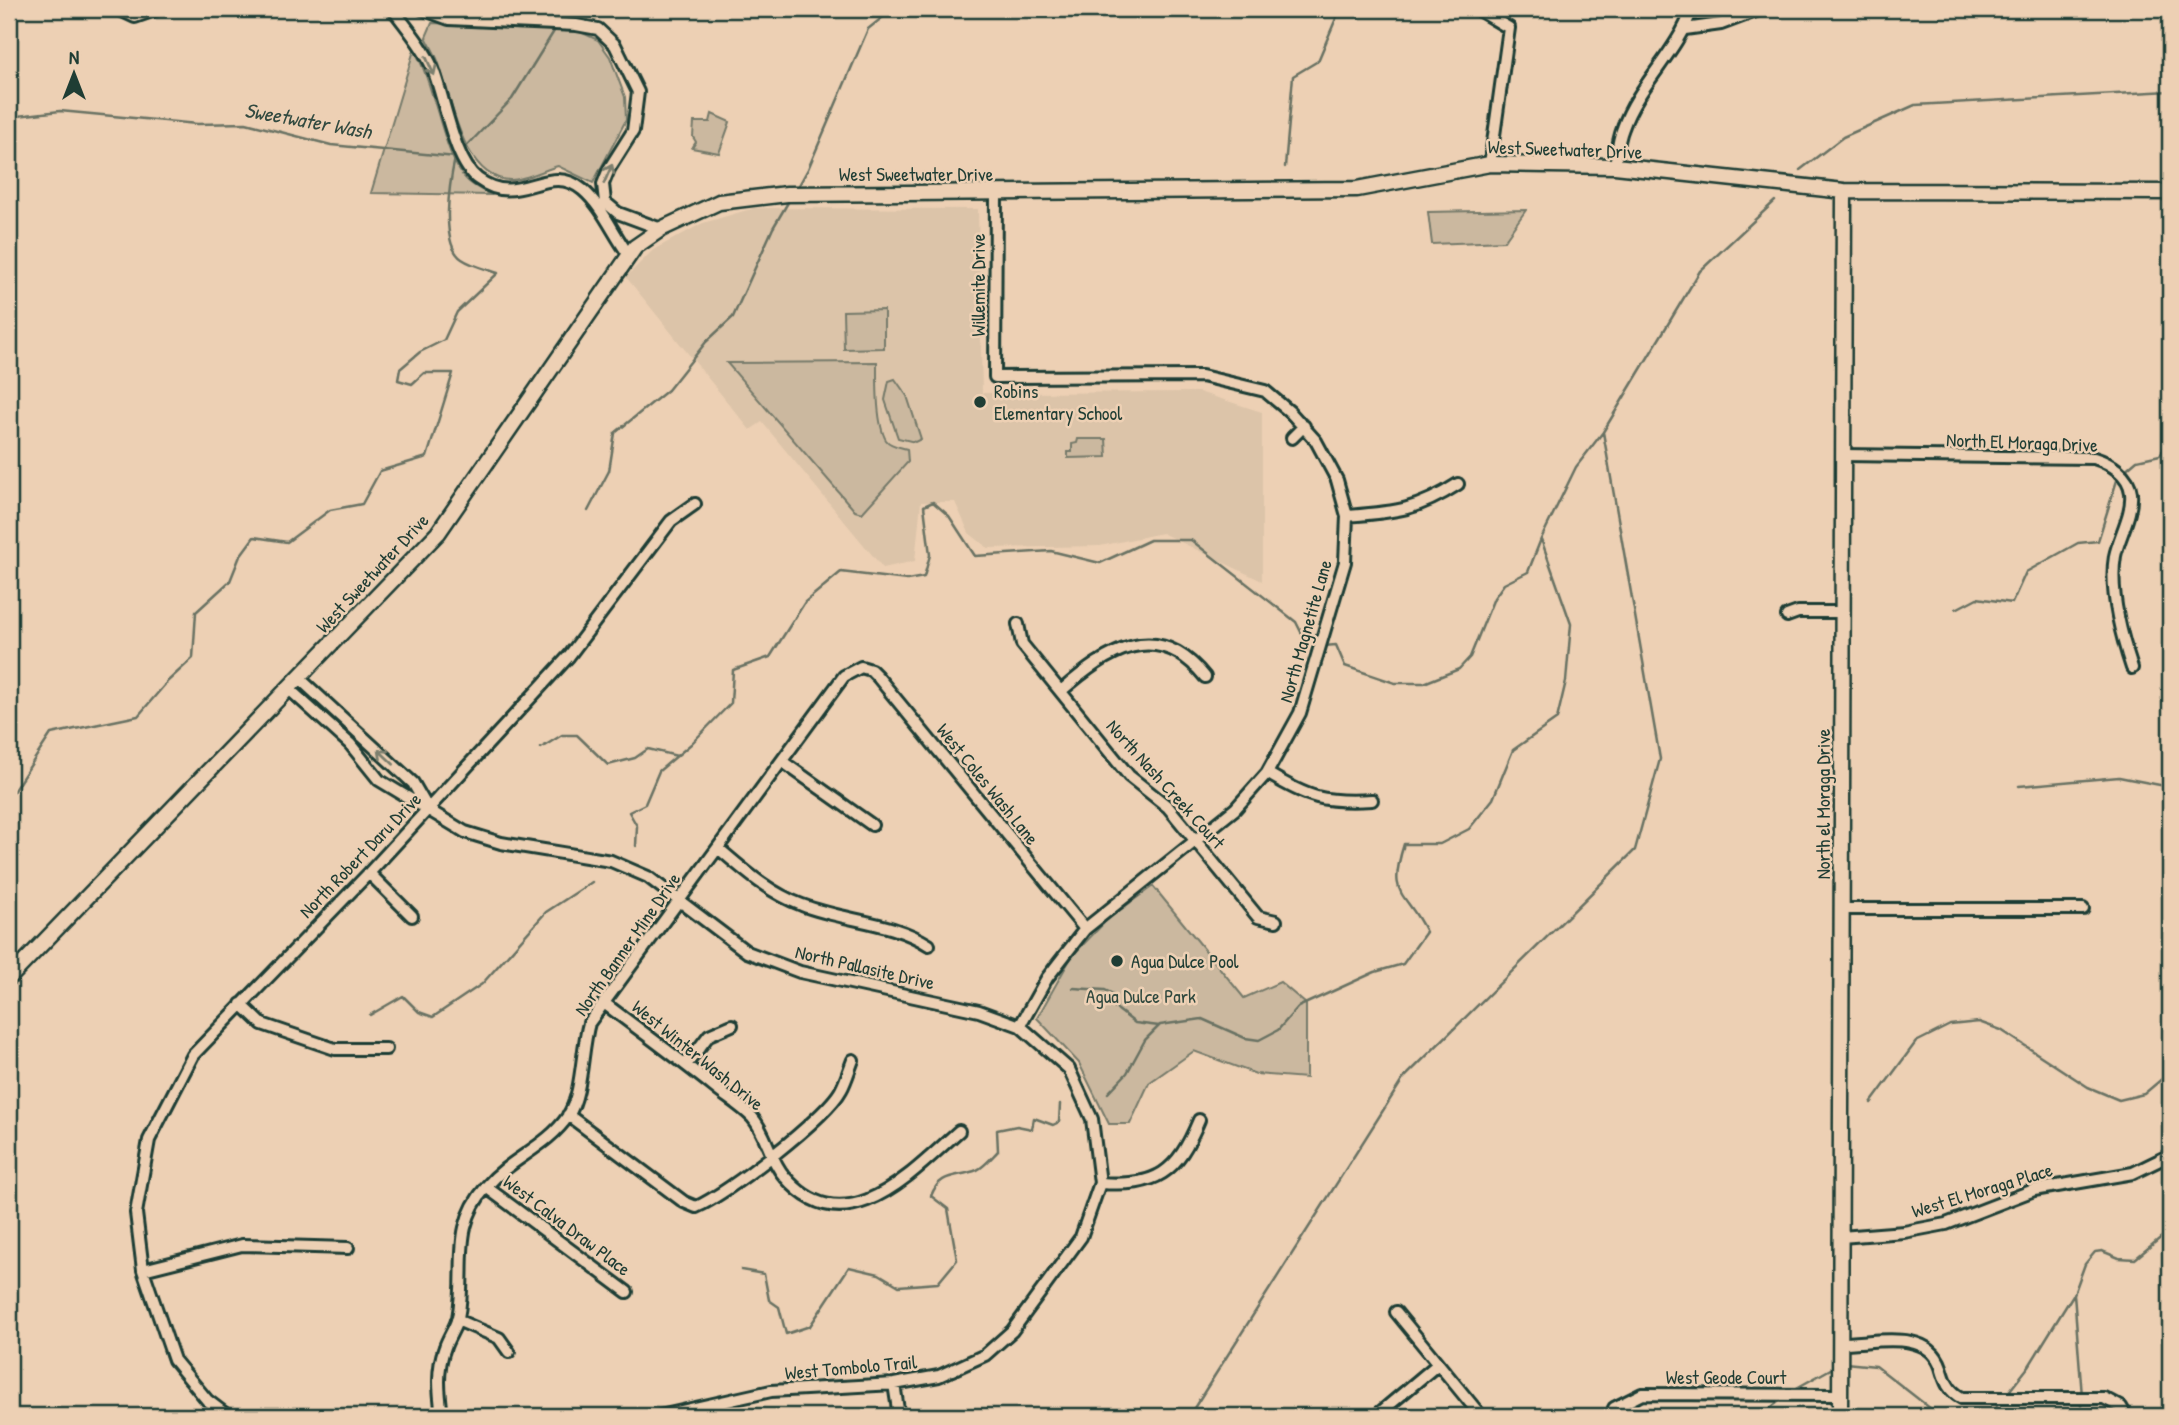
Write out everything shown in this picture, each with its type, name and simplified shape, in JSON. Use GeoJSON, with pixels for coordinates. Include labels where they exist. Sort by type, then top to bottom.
{"type":"FeatureCollection","features":[{"type":"Feature","properties":{"kind":"street"},"geometry":{"type":"LineString","coordinates":[[118,9],[135,17],[158,9]]}},
{"type":"Feature","properties":{"kind":"street"},"geometry":{"type":"LineString","coordinates":[[393,9],[432,67],[454,140],[475,177],[496,190],[519,191],[542,181],[560,179],[581,188],[600,208],[610,230],[629,255]]}},
{"type":"Feature","properties":{"kind":"street"},"geometry":{"type":"LineString","coordinates":[[422,9],[449,19],[576,25],[598,29],[615,45],[638,92],[633,131],[609,169],[603,184],[605,202],[618,213],[661,229]]}},
{"type":"Feature","properties":{"kind":"street"},"geometry":{"type":"LineString","coordinates":[[1477,9],[1509,28],[1490,164]]}},
{"type":"Feature","properties":{"kind":"street"},"geometry":{"type":"LineString","coordinates":[[1615,166],[1622,130],[1632,109],[1685,29],[1692,9]]}},
{"type":"Feature","properties":{"kind":"street"},"geometry":{"type":"LineString","coordinates":[[1685,29],[1721,24],[1761,9]]}},
{"type":"Feature","properties":{"kind":"street","name":"West Sweetwater Drive"},"geometry":{"type":"LineString","coordinates":[[9,978],[438,533],[635,247],[661,229],[719,202],[787,194],[996,194],[1357,188],[1490,164],[1615,166],[1844,191],[2170,192]]}},
{"type":"Feature","properties":{"kind":"street","name":"North el Moraga Drive"},"geometry":{"type":"LineString","coordinates":[[1840,1416],[1844,191]]}},
{"type":"Feature","properties":{"kind":"street","name":"Willemite Drive"},"geometry":{"type":"LineString","coordinates":[[995,377],[996,194]]}},
{"type":"Feature","properties":{"kind":"street","name":"North Magnetite Lane"},"geometry":{"type":"LineString","coordinates":[[995,377],[1202,376],[1265,391],[1304,426],[1337,480],[1347,516],[1345,562],[1300,713],[1267,773],[1235,809],[1085,929],[1047,978],[1020,1026]]}},
{"type":"Feature","properties":{"kind":"street"},"geometry":{"type":"LineString","coordinates":[[1292,438],[1304,426]]}},
{"type":"Feature","properties":{"kind":"street","name":"North El Moraga Drive"},"geometry":{"type":"LineString","coordinates":[[1842,455],[2094,458],[2115,468],[2124,476],[2131,494],[2114,559],[2118,629],[2133,668]]}},
{"type":"Feature","properties":{"kind":"street"},"geometry":{"type":"LineString","coordinates":[[1347,516],[1402,511],[1430,502],[1458,484]]}},
{"type":"Feature","properties":{"kind":"street","name":"North Robert Daru Drive"},"geometry":{"type":"LineString","coordinates":[[143,1270],[136,1213],[149,1140],[193,1055],[369,873],[569,656],[671,521],[695,504]]}},
{"type":"Feature","properties":{"kind":"street"},"geometry":{"type":"LineString","coordinates":[[1787,616],[1798,612],[1842,612]]}},
{"type":"Feature","properties":{"kind":"street","name":"North Nash Creek Court"},"geometry":{"type":"LineString","coordinates":[[1018,624],[1022,644],[1129,776],[1168,807],[1258,917],[1276,921]]}},
{"type":"Feature","properties":{"kind":"street"},"geometry":{"type":"LineString","coordinates":[[1061,691],[1094,662],[1113,651],[1134,646],[1153,645],[1169,649],[1190,659],[1205,677]]}},
{"type":"Feature","properties":{"kind":"street","name":"North Banner Mine Drive"},"geometry":{"type":"LineString","coordinates":[[442,1416],[438,1381],[444,1349],[457,1320],[460,1239],[468,1213],[486,1187],[508,1165],[543,1143],[568,1115],[579,1084],[581,1051],[589,1023],[845,676],[860,664]]}},
{"type":"Feature","properties":{"kind":"street","name":"West Coles Wash Lane"},"geometry":{"type":"LineString","coordinates":[[860,664],[872,670],[1085,929]]}},
{"type":"Feature","properties":{"kind":"street"},"geometry":{"type":"LineString","coordinates":[[294,683],[413,783],[428,809]]}},
{"type":"Feature","properties":{"kind":"street","name":"North Pallasite Drive"},"geometry":{"type":"LineString","coordinates":[[294,683],[379,780],[465,832],[501,843],[611,860],[648,877],[747,952],[800,972],[979,1011],[1020,1026]]}},
{"type":"Feature","properties":{"kind":"street"},"geometry":{"type":"LineString","coordinates":[[783,762],[873,825]]}},
{"type":"Feature","properties":{"kind":"street"},"geometry":{"type":"LineString","coordinates":[[1267,773],[1302,794],[1334,803],[1372,800]]}},
{"type":"Feature","properties":{"kind":"street"},"geometry":{"type":"LineString","coordinates":[[718,848],[763,886],[800,905],[912,934],[929,946]]}},
{"type":"Feature","properties":{"kind":"street"},"geometry":{"type":"LineString","coordinates":[[369,873],[412,916]]}},
{"type":"Feature","properties":{"kind":"street"},"geometry":{"type":"LineString","coordinates":[[1843,909],[2083,909]]}},
{"type":"Feature","properties":{"kind":"street","name":"West Winter Wash Drive"},"geometry":{"type":"LineString","coordinates":[[604,1003],[753,1118],[782,1174],[796,1189],[825,1205],[848,1206],[870,1202],[899,1183],[958,1131]]}},
{"type":"Feature","properties":{"kind":"street"},"geometry":{"type":"LineString","coordinates":[[240,1004],[262,1024],[335,1049],[386,1049]]}},
{"type":"Feature","properties":{"kind":"street"},"geometry":{"type":"LineString","coordinates":[[686,1065],[709,1035],[733,1025]]}},
{"type":"Feature","properties":{"kind":"street","name":"West Tombolo Trail"},"geometry":{"type":"LineString","coordinates":[[660,1416],[771,1391],[894,1384],[939,1376],[985,1355],[1012,1331],[1081,1237],[1100,1183],[1092,1119],[1069,1069],[1020,1026]]}},
{"type":"Feature","properties":{"kind":"street"},"geometry":{"type":"LineString","coordinates":[[568,1115],[688,1206],[696,1207],[773,1155],[821,1114],[841,1091],[853,1060]]}},
{"type":"Feature","properties":{"kind":"street"},"geometry":{"type":"LineString","coordinates":[[1100,1183],[1128,1185],[1155,1179],[1174,1166],[1186,1150],[1199,1121]]}},
{"type":"Feature","properties":{"kind":"street","name":"West El Moraga Place"},"geometry":{"type":"LineString","coordinates":[[1841,1237],[1946,1224],[2034,1190],[2133,1173],[2170,1155]]}},
{"type":"Feature","properties":{"kind":"street","name":"West Calva Draw Place"},"geometry":{"type":"LineString","coordinates":[[486,1187],[626,1292]]}},
{"type":"Feature","properties":{"kind":"street"},"geometry":{"type":"LineString","coordinates":[[228,1416],[208,1400],[174,1360],[143,1270],[242,1245],[348,1248]]}},
{"type":"Feature","properties":{"kind":"street"},"geometry":{"type":"LineString","coordinates":[[1396,1312],[1481,1416]]}},
{"type":"Feature","properties":{"kind":"street"},"geometry":{"type":"LineString","coordinates":[[457,1320],[499,1338],[509,1352]]}},
{"type":"Feature","properties":{"kind":"street"},"geometry":{"type":"LineString","coordinates":[[1842,1343],[1903,1341],[1925,1345],[1938,1360],[1947,1387],[1962,1398],[2104,1398],[2121,1407],[2126,1416]]}},
{"type":"Feature","properties":{"kind":"street"},"geometry":{"type":"LineString","coordinates":[[1376,1416],[1438,1364]]}},
{"type":"Feature","properties":{"kind":"street"},"geometry":{"type":"LineString","coordinates":[[894,1384],[899,1416]]}},
{"type":"Feature","properties":{"kind":"street","name":"West Geode Court"},"geometry":{"type":"LineString","coordinates":[[1614,1408],[1642,1394],[1841,1395]]}},
{"type":"Feature","properties":{"kind":"shaded area","name":"Robins Elementary School"},"geometry":{"type":"Polygon","coordinates":[[[754,208],[978,209],[982,393],[1199,392],[1262,412],[1262,581],[1162,533],[1100,546],[988,548],[969,533],[955,502],[921,502],[915,561],[883,568],[762,422],[750,430],[626,277],[653,250],[703,223],[754,208]]]}},
{"type":"Feature","properties":{"kind":"green space"},"geometry":{"type":"Polygon","coordinates":[[[432,23],[574,29],[598,40],[610,57],[625,97],[626,120],[593,183],[558,166],[511,180],[494,176],[481,166],[461,133],[438,61],[426,37],[432,23]]]}},
{"type":"Feature","properties":{"kind":"green space"},"geometry":{"type":"Polygon","coordinates":[[[414,50],[428,81],[445,138],[459,169],[469,182],[490,195],[371,193],[414,50]]]}},
{"type":"Feature","properties":{"kind":"green space"},"geometry":{"type":"Polygon","coordinates":[[[712,114],[730,122],[719,153],[692,148],[696,142],[693,137],[694,122],[710,122],[712,114]]]}},
{"type":"Feature","properties":{"kind":"green space"},"geometry":{"type":"Polygon","coordinates":[[[1526,210],[1504,241],[1432,244],[1428,212],[1526,210]]]}},
{"type":"Feature","properties":{"kind":"green space"},"geometry":{"type":"Polygon","coordinates":[[[884,310],[884,348],[844,349],[843,311],[884,310]]]}},
{"type":"Feature","properties":{"kind":"green space"},"geometry":{"type":"Polygon","coordinates":[[[877,362],[878,402],[883,433],[890,444],[907,449],[908,462],[862,513],[855,511],[727,363],[877,362]]]}},
{"type":"Feature","properties":{"kind":"green space"},"geometry":{"type":"Polygon","coordinates":[[[895,379],[907,396],[921,439],[915,442],[898,438],[885,400],[889,381],[895,379]]]}},
{"type":"Feature","properties":{"kind":"green space"},"geometry":{"type":"Polygon","coordinates":[[[1078,439],[1106,439],[1107,457],[1068,458],[1068,452],[1072,452],[1072,444],[1077,443],[1078,439]]]}},
{"type":"Feature","properties":{"kind":"green space","name":"Agua Dulce Park"},"geometry":{"type":"Polygon","coordinates":[[[1153,886],[1244,998],[1280,982],[1306,1004],[1306,1078],[1256,1074],[1194,1051],[1149,1083],[1130,1124],[1109,1124],[1079,1063],[1037,1018],[1072,956],[1108,919],[1153,886]]]}},
{"type":"Feature","properties":{"kind":"waterway","name":"Sweetwater Wash"},"geometry":{"type":"LineString","coordinates":[[561,20],[569,9]]}},
{"type":"Feature","properties":{"kind":"waterway"},"geometry":{"type":"LineString","coordinates":[[798,187],[868,29],[893,9]]}},
{"type":"Feature","properties":{"kind":"waterway"},"geometry":{"type":"LineString","coordinates":[[1285,167],[1293,76],[1318,61],[1340,9]]}},
{"type":"Feature","properties":{"kind":"waterway","name":"Sweetwater Wash"},"geometry":{"type":"LineString","coordinates":[[463,150],[512,99],[556,28]]}},
{"type":"Feature","properties":{"kind":"waterway"},"geometry":{"type":"LineString","coordinates":[[1800,170],[1843,137],[1915,105],[2170,91]]}},
{"type":"Feature","properties":{"kind":"waterway","name":"Sweetwater Wash"},"geometry":{"type":"LineString","coordinates":[[9,117],[60,111],[197,124],[246,123],[331,145],[456,157]]}},
{"type":"Feature","properties":{"kind":"waterway"},"geometry":{"type":"LineString","coordinates":[[9,798],[51,734],[138,716],[168,681],[193,658],[196,612],[230,581],[240,556],[254,537],[287,542],[330,510],[362,504],[380,471],[427,457],[453,373],[424,373],[412,384],[398,380],[400,369],[420,352],[444,340],[457,312],[498,273],[462,259],[450,240],[448,211],[455,158]]}},
{"type":"Feature","properties":{"kind":"waterway"},"geometry":{"type":"LineString","coordinates":[[588,511],[609,471],[615,433],[668,390],[706,342],[733,317],[773,228],[790,199]]}},
{"type":"Feature","properties":{"kind":"waterway"},"geometry":{"type":"LineString","coordinates":[[1189,1416],[1403,1079],[1635,850],[1660,759],[1603,432],[1700,271],[1775,201]]}},
{"type":"Feature","properties":{"kind":"waterway"},"geometry":{"type":"LineString","coordinates":[[1108,1093],[1127,1073],[1145,1040],[1160,1025],[1202,1019],[1245,1038],[1259,1040],[1278,1030],[1298,1007],[1375,972],[1403,964],[1426,932],[1398,884],[1397,874],[1404,844],[1440,844],[1469,829],[1493,799],[1513,750],[1557,719],[1566,681],[1571,624],[1541,539],[1576,467],[1603,432]]}},
{"type":"Feature","properties":{"kind":"waterway"},"geometry":{"type":"LineString","coordinates":[[2123,472],[2137,460],[2160,455],[2170,436]]}},
{"type":"Feature","properties":{"kind":"waterway"},"geometry":{"type":"LineString","coordinates":[[1956,609],[1977,598],[2012,603],[2026,572],[2078,543],[2098,541],[2118,477]]}},
{"type":"Feature","properties":{"kind":"waterway"},"geometry":{"type":"LineString","coordinates":[[636,846],[637,826],[629,812],[645,804],[659,771],[691,744],[731,703],[733,670],[770,657],[805,602],[841,572],[907,580],[924,577],[930,555],[924,506],[933,502],[949,516],[975,556],[1051,551],[1100,563],[1150,540],[1191,540],[1296,622],[1305,640],[1318,644]]}},
{"type":"Feature","properties":{"kind":"waterway"},"geometry":{"type":"LineString","coordinates":[[1324,646],[1336,645],[1345,666],[1395,683],[1424,683],[1459,669],[1470,657],[1494,598],[1504,584],[1528,572],[1541,539]]}},
{"type":"Feature","properties":{"kind":"waterway"},"geometry":{"type":"LineString","coordinates":[[541,748],[562,735],[577,735],[608,765],[635,758],[648,749],[677,756]]}},
{"type":"Feature","properties":{"kind":"waterway"},"geometry":{"type":"LineString","coordinates":[[2019,786],[2119,777],[2170,787]]}},
{"type":"Feature","properties":{"kind":"waterway"},"geometry":{"type":"LineString","coordinates":[[370,1015],[403,996],[419,1012],[433,1017],[482,984],[546,912],[592,882]]}},
{"type":"Feature","properties":{"kind":"waterway"},"geometry":{"type":"LineString","coordinates":[[1073,988],[1105,990],[1113,994],[1113,1006],[1135,1023],[1159,1026]]}},
{"type":"Feature","properties":{"kind":"waterway"},"geometry":{"type":"LineString","coordinates":[[1871,1103],[1916,1042],[1950,1025],[1979,1022],[2001,1030],[2088,1087],[2119,1100],[2144,1094],[2170,1072]]}},
{"type":"Feature","properties":{"kind":"waterway"},"geometry":{"type":"LineString","coordinates":[[741,1270],[764,1274],[769,1300],[779,1307],[786,1334],[810,1326],[849,1267],[879,1274],[899,1286],[938,1283],[957,1260],[948,1209],[931,1196],[935,1188],[944,1179],[977,1170],[985,1164],[998,1151],[997,1130],[1017,1126],[1032,1129],[1034,1118],[1053,1125],[1059,1122],[1060,1104]]}},
{"type":"Feature","properties":{"kind":"waterway"},"geometry":{"type":"LineString","coordinates":[[2082,1396],[2074,1294],[2085,1264],[2095,1252],[2102,1251],[2119,1258],[2135,1259],[2170,1230]]}},
{"type":"Feature","properties":{"kind":"waterway"},"geometry":{"type":"LineString","coordinates":[[2007,1394],[2029,1366],[2073,1295]]}},
{"type":"Feature","properties":{"kind":"waterway"},"geometry":{"type":"LineString","coordinates":[[1845,1363],[1876,1366],[1940,1416]]}},
{"type":"Feature","properties":{"kind":"waterway"},"geometry":{"type":"LineString","coordinates":[[1793,1390],[1836,1366]]}},
{"type":"Feature","properties":{"kind":"waterway"},"geometry":{"type":"LineString","coordinates":[[1760,1416],[1782,1399]]}},
{"type":"Feature","properties":{"kind":"waterway"},"geometry":{"type":"LineString","coordinates":[[1989,1416],[2000,1402]]}},
{"type":"Feature","properties":{"kind":"waterway"},"geometry":{"type":"LineString","coordinates":[[2079,1416],[2082,1402]]}},
{"type":"Feature","properties":{"kind":"place","name":"Robins Elementary School"},"geometry":{"type":"Point","coordinates":[980,402]}},
{"type":"Feature","properties":{"kind":"place","name":"Agua Dulce Pool"},"geometry":{"type":"Point","coordinates":[1117,961]}}]}
